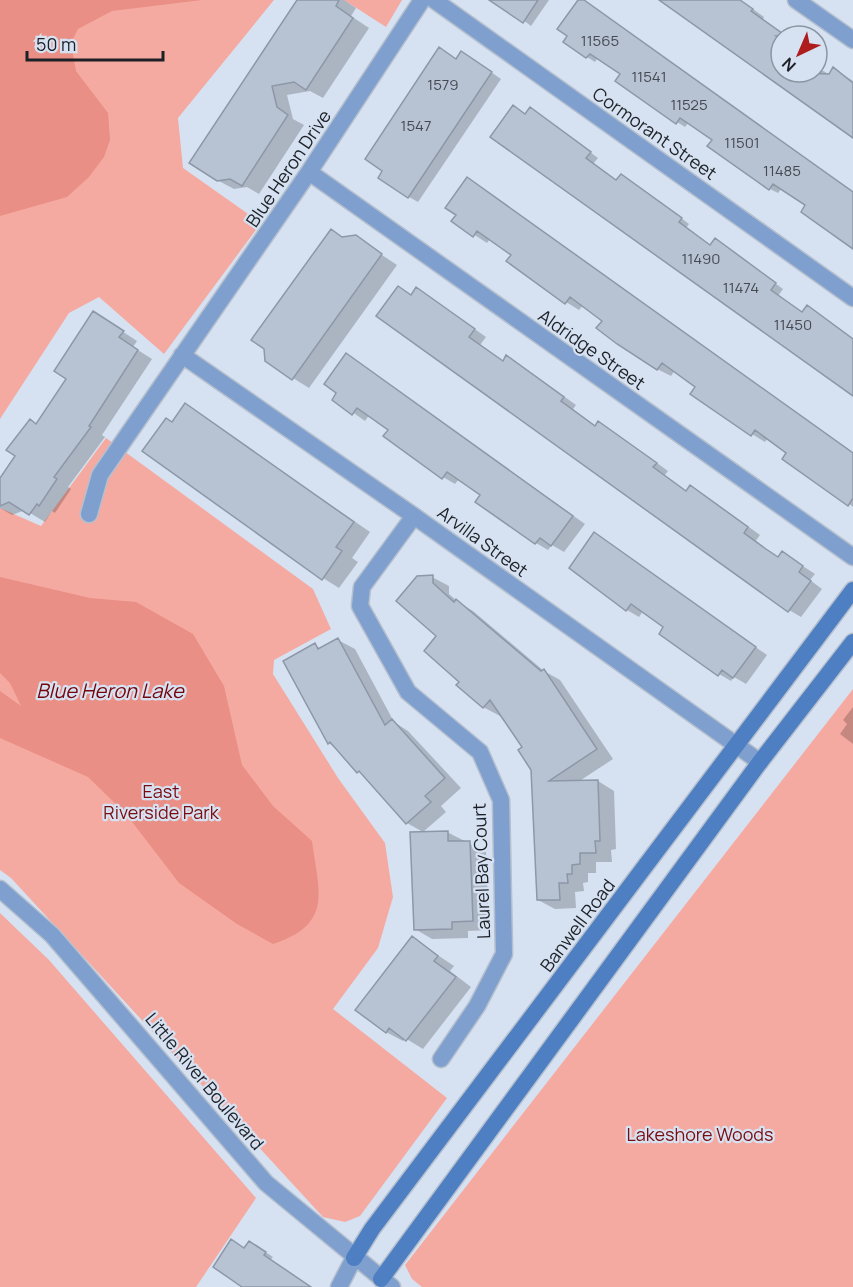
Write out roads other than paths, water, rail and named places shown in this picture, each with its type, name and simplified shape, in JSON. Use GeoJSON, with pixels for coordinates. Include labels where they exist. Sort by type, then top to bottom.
{"type":"FeatureCollection","features":[{"type":"Feature","properties":{"kind":"main road","name":"Banwell Road"},"geometry":{"type":"LineString","coordinates":[[354,1258],[372,1229],[853,590]]}},
{"type":"Feature","properties":{"kind":"main road"},"geometry":{"type":"LineString","coordinates":[[383,1284],[760,762],[853,642]]}},
{"type":"Feature","properties":{"kind":"street","name":"Blue Heron Drive"},"geometry":{"type":"LineString","coordinates":[[89,514],[100,475],[309,172],[422,0]]}},
{"type":"Feature","properties":{"kind":"street","name":"Cormorant Street"},"geometry":{"type":"LineString","coordinates":[[434,0],[853,298]]}},
{"type":"Feature","properties":{"kind":"street"},"geometry":{"type":"LineString","coordinates":[[796,0],[853,40]]}},
{"type":"Feature","properties":{"kind":"street","name":"Aldridge Street"},"geometry":{"type":"LineString","coordinates":[[309,172],[853,557]]}},
{"type":"Feature","properties":{"kind":"street","name":"Arvilla Street"},"geometry":{"type":"LineString","coordinates":[[182,355],[414,516],[760,762]]}},
{"type":"Feature","properties":{"kind":"street","name":"Laurel Bay Court"},"geometry":{"type":"LineString","coordinates":[[414,516],[362,587],[360,606],[408,692],[480,752],[501,800],[504,954],[477,1006],[441,1059]]}},
{"type":"Feature","properties":{"kind":"street","name":"Little River Boulevard"},"geometry":{"type":"LineString","coordinates":[[0,889],[52,935],[266,1184],[383,1284]]}},
{"type":"Feature","properties":{"kind":"street","name":"Banwell Road"},"geometry":{"type":"LineString","coordinates":[[339,1287],[354,1258]]}},
{"type":"Feature","properties":{"kind":"water"},"geometry":{"type":"Polygon","coordinates":[[[0,0],[202,0],[112,11],[78,29],[71,43],[76,71],[108,113],[110,140],[104,157],[89,177],[67,197],[0,216],[0,0]]]}},
{"type":"Feature","properties":{"kind":"water","name":"Blue Heron Lake"},"geometry":{"type":"Polygon","coordinates":[[[0,577],[90,598],[136,602],[193,634],[224,686],[242,765],[273,806],[312,841],[319,891],[318,904],[314,916],[305,927],[292,936],[273,944],[237,924],[179,883],[126,814],[88,777],[0,738],[0,691],[21,706],[10,683],[0,673],[0,577]]]}},
{"type":"Feature","properties":{"kind":"park label","name":"East Riverside Park"},"geometry":{"type":"Point","coordinates":[161,801]}},
{"type":"Feature","properties":{"kind":"park label","name":"Lakeshore Woods"},"geometry":{"type":"Point","coordinates":[700,1134]}}]}
